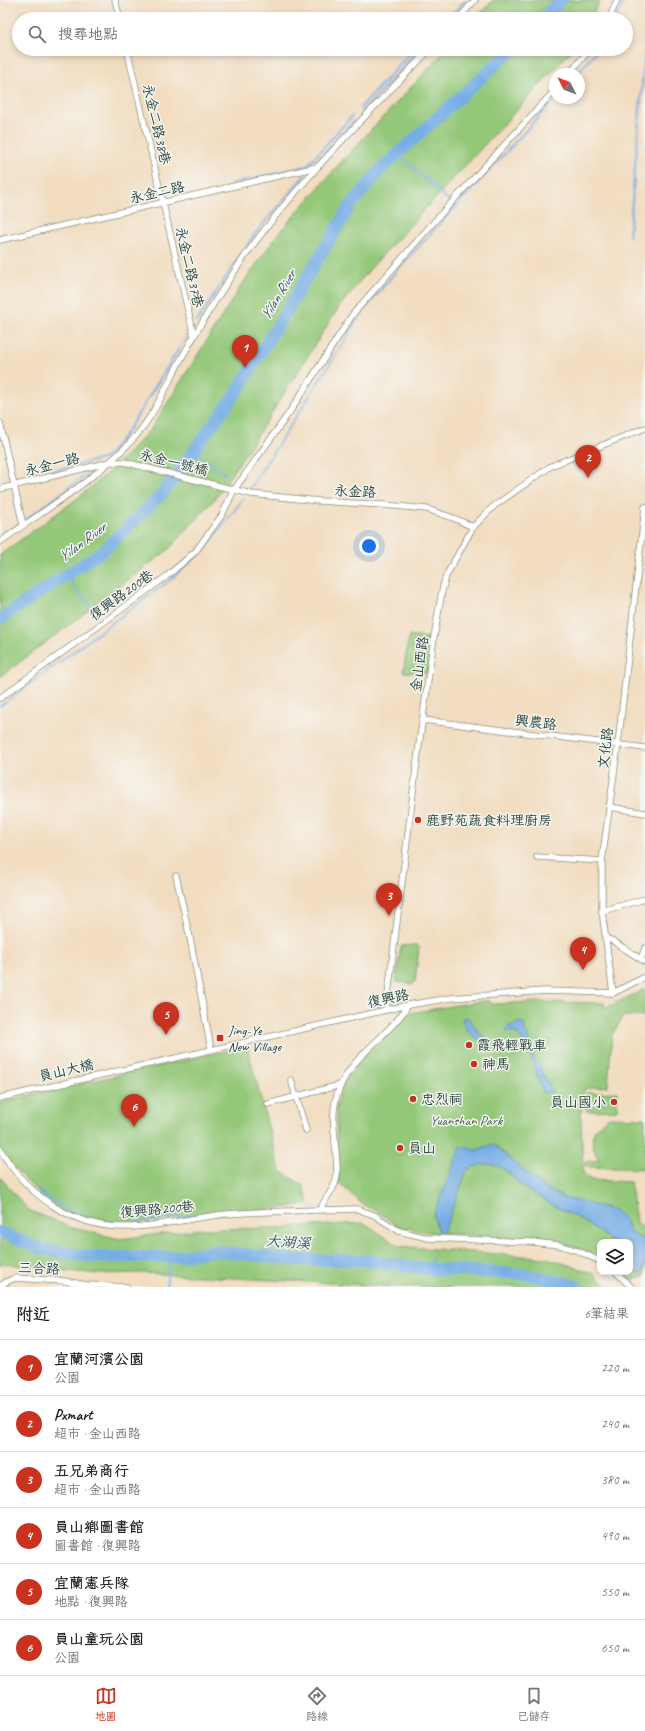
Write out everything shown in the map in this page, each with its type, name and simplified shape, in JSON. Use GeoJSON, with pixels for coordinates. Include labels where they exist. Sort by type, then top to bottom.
{"type":"FeatureCollection","features":[{"type":"Feature","properties":{"kind":"street"},"geometry":{"type":"LineString","coordinates":[[115,0],[118,12]]}},
{"type":"Feature","properties":{"kind":"street"},"geometry":{"type":"LineString","coordinates":[[464,12],[475,0]]}},
{"type":"Feature","properties":{"kind":"street"},"geometry":{"type":"LineString","coordinates":[[611,12],[617,0]]}},
{"type":"Feature","properties":{"kind":"street","name":"永金二路38巷"},"geometry":{"type":"LineString","coordinates":[[129,56],[163,204]]}},
{"type":"Feature","properties":{"kind":"street"},"geometry":{"type":"LineString","coordinates":[[0,542],[110,462],[136,436],[150,417],[194,336],[250,250],[281,209],[318,167],[423,56]]}},
{"type":"Feature","properties":{"kind":"street"},"geometry":{"type":"LineString","coordinates":[[574,68],[584,56]]}},
{"type":"Feature","properties":{"kind":"street","name":"復興路200巷"},"geometry":{"type":"LineString","coordinates":[[0,698],[167,576],[195,552],[222,515],[234,490],[289,412],[353,314],[394,266],[549,96]]}},
{"type":"Feature","properties":{"kind":"street","name":"永金二路"},"geometry":{"type":"LineString","coordinates":[[0,240],[163,204],[318,167]]}},
{"type":"Feature","properties":{"kind":"street","name":"永金二路37巷"},"geometry":{"type":"LineString","coordinates":[[163,204],[194,336]]}},
{"type":"Feature","properties":{"kind":"street"},"geometry":{"type":"LineString","coordinates":[[0,424],[23,525]]}},
{"type":"Feature","properties":{"kind":"street","name":"金山西路"},"geometry":{"type":"LineString","coordinates":[[386,1010],[423,720],[442,591],[446,576],[473,527],[494,506],[551,466],[645,428]]}},
{"type":"Feature","properties":{"kind":"street","name":"永金一號橋"},"geometry":{"type":"LineString","coordinates":[[110,462],[124,462],[234,490]]}},
{"type":"Feature","properties":{"kind":"street","name":"永金一路"},"geometry":{"type":"LineString","coordinates":[[0,489],[110,462]]}},
{"type":"Feature","properties":{"kind":"street","name":"永金路"},"geometry":{"type":"LineString","coordinates":[[234,490],[251,494],[312,501],[427,509],[456,519],[473,527]]}},
{"type":"Feature","properties":{"kind":"street","name":"文化路"},"geometry":{"type":"LineString","coordinates":[[613,992],[602,911],[602,861],[618,744],[645,507]]}},
{"type":"Feature","properties":{"kind":"street","name":"興農路"},"geometry":{"type":"LineString","coordinates":[[423,720],[645,748]]}},
{"type":"Feature","properties":{"kind":"street"},"geometry":{"type":"LineString","coordinates":[[610,807],[645,812]]}},
{"type":"Feature","properties":{"kind":"street"},"geometry":{"type":"LineString","coordinates":[[537,858],[602,861]]}},
{"type":"Feature","properties":{"kind":"street"},"geometry":{"type":"LineString","coordinates":[[176,876],[192,946],[211,1049]]}},
{"type":"Feature","properties":{"kind":"street"},"geometry":{"type":"LineString","coordinates":[[602,911],[645,899]]}},
{"type":"Feature","properties":{"kind":"street"},"geometry":{"type":"LineString","coordinates":[[605,938],[613,941],[643,961],[645,948]]}},
{"type":"Feature","properties":{"kind":"street","name":"復興路"},"geometry":{"type":"LineString","coordinates":[[137,1066],[408,1005],[451,998],[545,991],[613,992],[645,978]]}},
{"type":"Feature","properties":{"kind":"street"},"geometry":{"type":"LineString","coordinates":[[320,1210],[323,1203],[332,1191],[337,1176],[334,1108],[340,1085],[369,1047],[401,1018],[408,1005]]}},
{"type":"Feature","properties":{"kind":"street","name":"員山大橋"},"geometry":{"type":"LineString","coordinates":[[0,1098],[137,1066]]}},
{"type":"Feature","properties":{"kind":"street"},"geometry":{"type":"LineString","coordinates":[[291,1080],[306,1130]]}},
{"type":"Feature","properties":{"kind":"street"},"geometry":{"type":"LineString","coordinates":[[268,1104],[340,1085]]}},
{"type":"Feature","properties":{"kind":"street","name":"復興路200巷"},"geometry":{"type":"LineString","coordinates":[[0,1150],[26,1185],[48,1204],[67,1214],[104,1225],[130,1227],[228,1214],[357,1209],[374,1215],[399,1231],[428,1238],[532,1242],[559,1245],[578,1251],[597,1260]]}},
{"type":"Feature","properties":{"kind":"street"},"geometry":{"type":"LineString","coordinates":[[619,1275],[631,1287]]}},
{"type":"Feature","properties":{"kind":"street","name":"三合路"},"geometry":{"type":"LineString","coordinates":[[0,1286],[15,1278],[64,1281],[87,1285],[127,1287]]}},
{"type":"Feature","properties":{"kind":"green space"},"geometry":{"type":"Polygon","coordinates":[[[493,0],[600,0],[594,12],[482,12],[493,0]]]}},
{"type":"Feature","properties":{"kind":"green space"},"geometry":{"type":"Polygon","coordinates":[[[440,56],[567,56],[555,68],[549,68],[549,75],[369,270],[339,307],[248,450],[214,500],[168,550],[0,677],[0,555],[78,498],[111,470],[151,429],[241,286],[278,234],[341,162],[440,56]]]}},
{"type":"Feature","properties":{"kind":"green space"},"geometry":{"type":"Polygon","coordinates":[[[409,636],[432,638],[428,673],[403,672],[409,636]]]}},
{"type":"Feature","properties":{"kind":"green space"},"geometry":{"type":"Polygon","coordinates":[[[416,945],[419,947],[415,982],[413,984],[396,982],[401,946],[416,945]]]}},
{"type":"Feature","properties":{"kind":"green space","name":"Yuanshan Park"},"geometry":{"type":"Polygon","coordinates":[[[645,989],[645,1016],[624,1016],[612,1035],[608,1086],[584,1089],[581,1115],[583,1173],[591,1180],[630,1182],[636,1221],[645,1230],[645,1276],[629,1281],[623,1275],[633,1275],[633,1239],[597,1239],[597,1256],[574,1246],[543,1240],[426,1232],[397,1226],[377,1211],[363,1205],[338,1182],[336,1109],[343,1085],[359,1062],[409,1013],[489,1000],[491,1004],[539,1002],[604,1003],[605,1008],[645,989]]]}},
{"type":"Feature","properties":{"kind":"green space"},"geometry":{"type":"Polygon","coordinates":[[[247,1046],[280,1171],[303,1185],[309,1203],[288,1207],[123,1224],[94,1220],[65,1212],[47,1203],[0,1152],[0,1102],[247,1046]]]}},
{"type":"Feature","properties":{"kind":"green space"},"geometry":{"type":"Polygon","coordinates":[[[617,1092],[617,1110],[586,1111],[586,1093],[617,1092]]]}},
{"type":"Feature","properties":{"kind":"green space"},"geometry":{"type":"Polygon","coordinates":[[[609,1117],[645,1118],[645,1169],[585,1167],[585,1162],[599,1160],[593,1147],[593,1136],[598,1127],[609,1117]]]}},
{"type":"Feature","properties":{"kind":"green space"},"geometry":{"type":"Polygon","coordinates":[[[0,1177],[28,1210],[72,1228],[120,1239],[201,1229],[273,1228],[364,1223],[399,1246],[547,1258],[593,1273],[608,1287],[400,1287],[142,1273],[98,1274],[4,1263],[0,1265],[0,1177]]]}},
{"type":"Feature","properties":{"kind":"water"},"geometry":{"type":"Polygon","coordinates":[[[464,1017],[468,1018],[480,1034],[488,1039],[486,1043],[468,1031],[462,1019],[464,1017]]]}},
{"type":"Feature","properties":{"kind":"water"},"geometry":{"type":"Polygon","coordinates":[[[521,1022],[525,1025],[524,1030],[528,1035],[533,1056],[540,1066],[552,1091],[543,1093],[528,1048],[518,1035],[512,1031],[507,1032],[507,1027],[521,1022]]]}},
{"type":"Feature","properties":{"kind":"water"},"geometry":{"type":"Polygon","coordinates":[[[493,1144],[542,1186],[564,1198],[615,1210],[625,1220],[630,1233],[645,1240],[645,1267],[641,1274],[633,1266],[633,1239],[609,1239],[581,1220],[536,1196],[503,1169],[490,1164],[480,1165],[467,1170],[444,1231],[441,1234],[439,1233],[433,1216],[461,1146],[477,1150],[493,1144]]]}},
{"type":"Feature","properties":{"kind":"waterway"},"geometry":{"type":"LineString","coordinates":[[454,12],[466,0]]}},
{"type":"Feature","properties":{"kind":"waterway","name":"Yilan River"},"geometry":{"type":"LineString","coordinates":[[549,12],[561,0]]}},
{"type":"Feature","properties":{"kind":"waterway"},"geometry":{"type":"LineString","coordinates":[[619,12],[625,0]]}},
{"type":"Feature","properties":{"kind":"waterway"},"geometry":{"type":"LineString","coordinates":[[629,236],[645,51]]}},
{"type":"Feature","properties":{"kind":"waterway"},"geometry":{"type":"LineString","coordinates":[[360,108],[408,56]]}},
{"type":"Feature","properties":{"kind":"waterway"},"geometry":{"type":"LineString","coordinates":[[362,112],[414,56]]}},
{"type":"Feature","properties":{"kind":"waterway","name":"Yilan River"},"geometry":{"type":"LineString","coordinates":[[0,619],[104,550],[163,493],[238,390],[351,205],[383,167],[505,56]]}},
{"type":"Feature","properties":{"kind":"waterway"},"geometry":{"type":"LineString","coordinates":[[582,68],[592,56]]}},
{"type":"Feature","properties":{"kind":"waterway"},"geometry":{"type":"LineString","coordinates":[[249,490],[360,315],[397,270],[550,104]]}},
{"type":"Feature","properties":{"kind":"waterway"},"geometry":{"type":"LineString","coordinates":[[231,184],[307,166],[352,116]]}},
{"type":"Feature","properties":{"kind":"waterway"},"geometry":{"type":"LineString","coordinates":[[316,163],[354,121]]}},
{"type":"Feature","properties":{"kind":"waterway"},"geometry":{"type":"LineString","coordinates":[[398,154],[456,207]]}},
{"type":"Feature","properties":{"kind":"waterway"},"geometry":{"type":"LineString","coordinates":[[196,323],[254,235],[305,175]]}},
{"type":"Feature","properties":{"kind":"waterway"},"geometry":{"type":"LineString","coordinates":[[106,458],[127,432],[188,334]]}},
{"type":"Feature","properties":{"kind":"waterway"},"geometry":{"type":"LineString","coordinates":[[198,454],[227,475]]}},
{"type":"Feature","properties":{"kind":"waterway"},"geometry":{"type":"LineString","coordinates":[[19,479],[106,458]]}},
{"type":"Feature","properties":{"kind":"waterway"},"geometry":{"type":"LineString","coordinates":[[27,519],[95,468]]}},
{"type":"Feature","properties":{"kind":"waterway"},"geometry":{"type":"LineString","coordinates":[[0,486],[9,483]]}},
{"type":"Feature","properties":{"kind":"waterway"},"geometry":{"type":"LineString","coordinates":[[0,706],[170,580],[203,551],[244,498]]}},
{"type":"Feature","properties":{"kind":"waterway"},"geometry":{"type":"LineString","coordinates":[[0,538],[18,526]]}},
{"type":"Feature","properties":{"kind":"waterway"},"geometry":{"type":"LineString","coordinates":[[65,575],[91,607]]}},
{"type":"Feature","properties":{"kind":"waterway"},"geometry":{"type":"LineString","coordinates":[[36,1189],[54,1202],[75,1213],[108,1222],[145,1222],[223,1212]]}},
{"type":"Feature","properties":{"kind":"waterway"},"geometry":{"type":"LineString","coordinates":[[309,1208],[316,1207]]}},
{"type":"Feature","properties":{"kind":"waterway","name":"大湖溪"},"geometry":{"type":"LineString","coordinates":[[0,1232],[41,1249],[95,1257],[170,1257],[215,1251],[296,1260],[363,1260],[429,1269],[524,1274],[574,1285],[577,1287]]}},
{"type":"Feature","properties":{"kind":"waterway"},"geometry":{"type":"LineString","coordinates":[[166,1287],[170,1257]]}},
{"type":"Feature","properties":{"kind":"waterway"},"geometry":{"type":"LineString","coordinates":[[429,1269],[433,1258]]}},
{"type":"Feature","properties":{"kind":"place","name":"宜蘭河濱公園"},"geometry":{"type":"Point","coordinates":[245,368]}},
{"type":"Feature","properties":{"kind":"place","name":"Pxmart"},"geometry":{"type":"Point","coordinates":[588,478]}},
{"type":"Feature","properties":{"kind":"place","name":"鹿野苑蔬食料理廚房"},"geometry":{"type":"Point","coordinates":[418,820]}},
{"type":"Feature","properties":{"kind":"place","name":"五兄弟商行"},"geometry":{"type":"Point","coordinates":[389,916]}},
{"type":"Feature","properties":{"kind":"place","name":"員山鄉圖書館"},"geometry":{"type":"Point","coordinates":[583,970]}},
{"type":"Feature","properties":{"kind":"place","name":"宜蘭憲兵隊"},"geometry":{"type":"Point","coordinates":[166,1035]}},
{"type":"Feature","properties":{"kind":"place","name":"Jing-Ye New Village"},"geometry":{"type":"Point","coordinates":[220,1038]}},
{"type":"Feature","properties":{"kind":"place","name":"霞飛輕戰車"},"geometry":{"type":"Point","coordinates":[469,1045]}},
{"type":"Feature","properties":{"kind":"place","name":"神馬"},"geometry":{"type":"Point","coordinates":[474,1064]}},
{"type":"Feature","properties":{"kind":"place","name":"忠烈祠"},"geometry":{"type":"Point","coordinates":[413,1099]}},
{"type":"Feature","properties":{"kind":"place","name":"員山國小"},"geometry":{"type":"Point","coordinates":[614,1102]}},
{"type":"Feature","properties":{"kind":"place","name":"員山童玩公園"},"geometry":{"type":"Point","coordinates":[134,1127]}},
{"type":"Feature","properties":{"kind":"place","name":"員山"},"geometry":{"type":"Point","coordinates":[400,1148]}}]}
